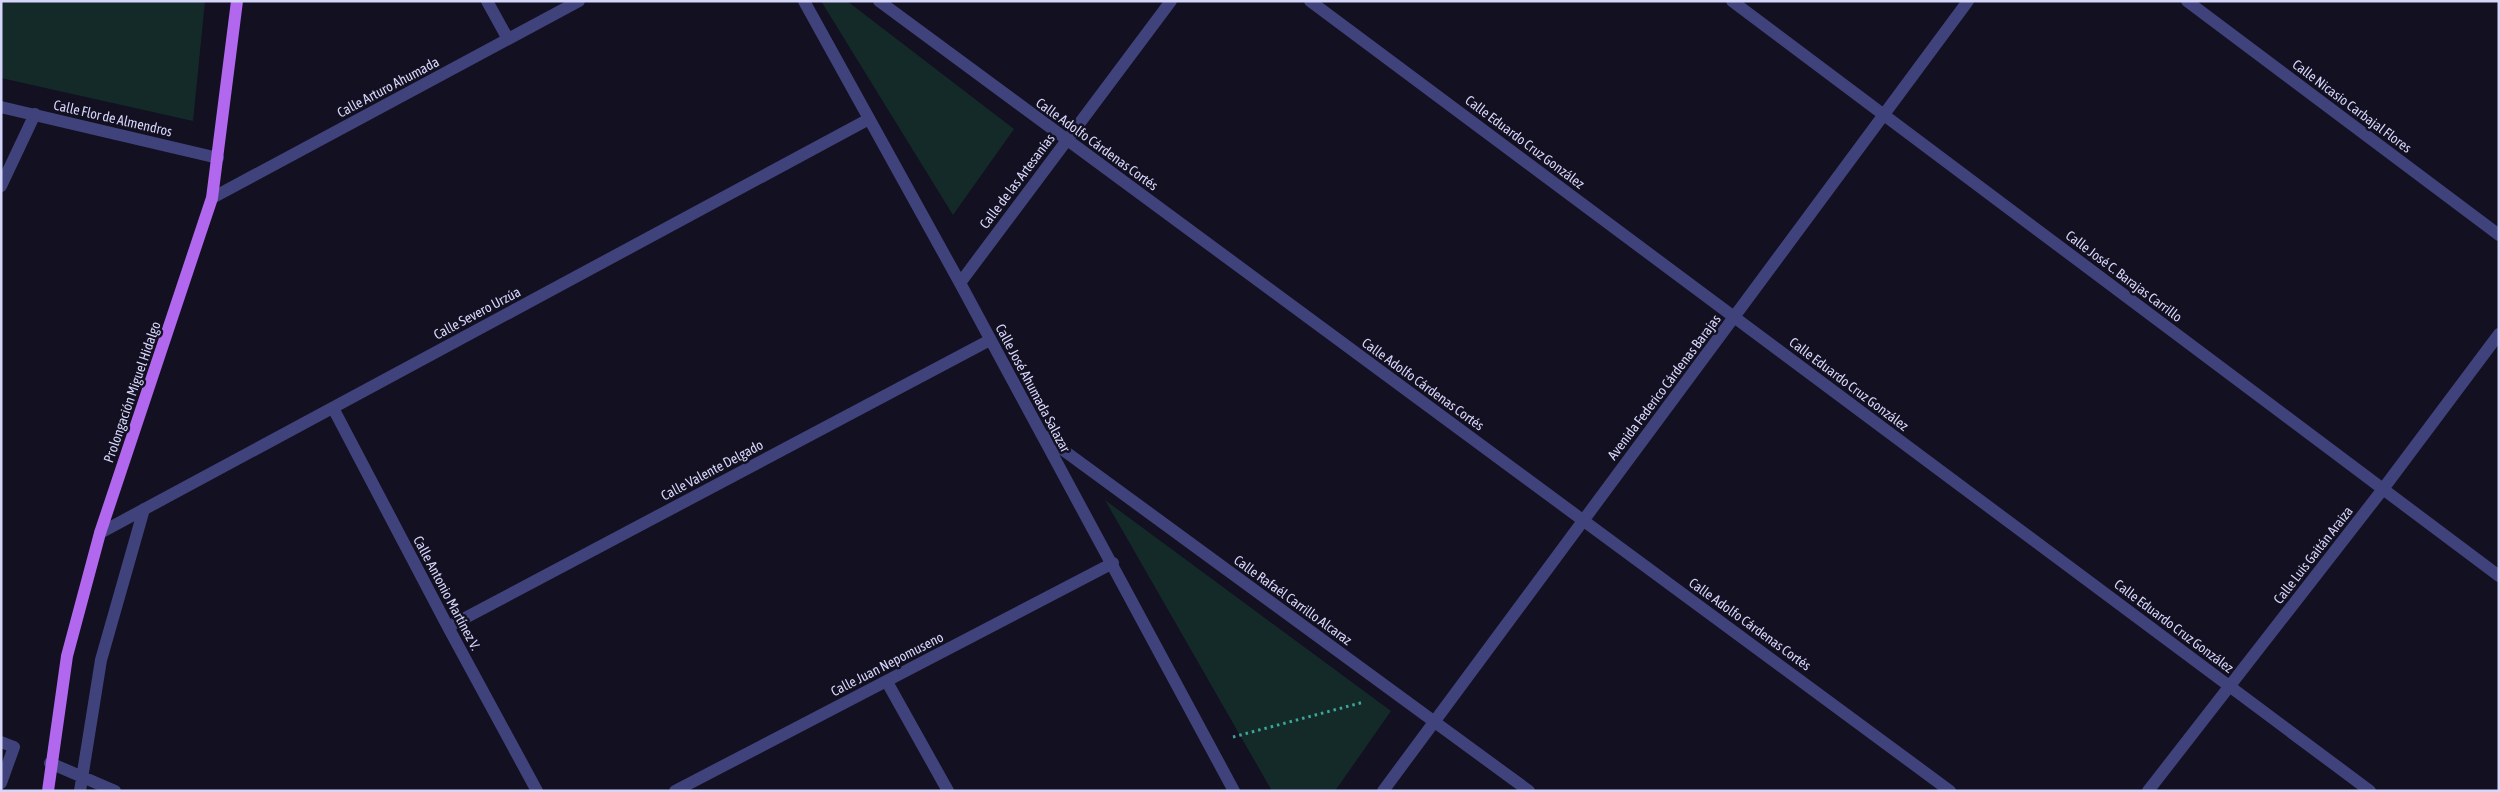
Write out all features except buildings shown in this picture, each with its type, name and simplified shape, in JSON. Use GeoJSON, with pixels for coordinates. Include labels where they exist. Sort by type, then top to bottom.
{"type":"FeatureCollection","features":[{"type":"Feature","properties":{"kind":"main road","name":"Prolongación Miguel Hidalgo"},"geometry":{"type":"LineString","coordinates":[[48,791],[50,762],[67,656],[100,533],[212,198],[237,1]]}},
{"type":"Feature","properties":{"kind":"street"},"geometry":{"type":"LineString","coordinates":[[487,1],[508,39]]}},
{"type":"Feature","properties":{"kind":"street","name":"Calle Arturo Ahumada"},"geometry":{"type":"LineString","coordinates":[[212,198],[579,1]]}},
{"type":"Feature","properties":{"kind":"street","name":"Calle José Ahumada Salazar"},"geometry":{"type":"LineString","coordinates":[[804,1],[1113,563],[1234,791]]}},
{"type":"Feature","properties":{"kind":"street","name":"Calle Adolfo Cárdenas Cortés"},"geometry":{"type":"LineString","coordinates":[[879,1],[1950,791]]}},
{"type":"Feature","properties":{"kind":"street","name":"Calle de las Artesanías"},"geometry":{"type":"LineString","coordinates":[[960,283],[1171,1]]}},
{"type":"Feature","properties":{"kind":"street","name":"Calle Eduardo Cruz González"},"geometry":{"type":"LineString","coordinates":[[1310,1],[2370,791]]}},
{"type":"Feature","properties":{"kind":"street","name":"Calle José C. Barajas Carrillo"},"geometry":{"type":"LineString","coordinates":[[1732,1],[2499,576]]}},
{"type":"Feature","properties":{"kind":"street","name":"Avenida Federico Cárdenas Barajas"},"geometry":{"type":"LineString","coordinates":[[1383,791],[1968,1]]}},
{"type":"Feature","properties":{"kind":"street","name":"Calle Nicasio Carbajal Flores"},"geometry":{"type":"LineString","coordinates":[[2187,1],[2499,235]]}},
{"type":"Feature","properties":{"kind":"street","name":"Calle Flor de Almendros"},"geometry":{"type":"LineString","coordinates":[[1,107],[218,158]]}},
{"type":"Feature","properties":{"kind":"street"},"geometry":{"type":"LineString","coordinates":[[1,186],[35,114]]}},
{"type":"Feature","properties":{"kind":"street","name":"Calle Severo Urzúa"},"geometry":{"type":"LineString","coordinates":[[100,533],[869,119]]}},
{"type":"Feature","properties":{"kind":"street","name":"Calle Luis Gaitán Araiza"},"geometry":{"type":"LineString","coordinates":[[2148,791],[2383,489],[2499,334]]}},
{"type":"Feature","properties":{"kind":"street","name":"Calle Valente Delgado"},"geometry":{"type":"LineString","coordinates":[[448,627],[990,340]]}},
{"type":"Feature","properties":{"kind":"street","name":"Calle Antonio Martínez V."},"geometry":{"type":"LineString","coordinates":[[333,408],[537,791]]}},
{"type":"Feature","properties":{"kind":"street","name":"Calle Rafaél Carrillo Alcaraz"},"geometry":{"type":"LineString","coordinates":[[1040,433],[1529,791]]}},
{"type":"Feature","properties":{"kind":"street"},"geometry":{"type":"LineString","coordinates":[[80,791],[101,660],[144,508]]}},
{"type":"Feature","properties":{"kind":"street","name":"Calle Juan Nepomuseno"},"geometry":{"type":"LineString","coordinates":[[675,791],[1113,563]]}},
{"type":"Feature","properties":{"kind":"street"},"geometry":{"type":"LineString","coordinates":[[887,682],[948,791]]}},
{"type":"Feature","properties":{"kind":"street"},"geometry":{"type":"LineString","coordinates":[[1,742],[14,747],[1,783]]}},
{"type":"Feature","properties":{"kind":"street"},"geometry":{"type":"LineString","coordinates":[[50,762],[115,791]]}},
{"type":"Feature","properties":{"kind":"path"},"geometry":{"type":"LineString","coordinates":[[1209,744],[1396,693]]}},
{"type":"Feature","properties":{"kind":"green space"},"geometry":{"type":"Polygon","coordinates":[[[1,1],[205,1],[193,121],[1,78],[1,1]]]}},
{"type":"Feature","properties":{"kind":"green space"},"geometry":{"type":"Polygon","coordinates":[[[821,1],[847,1],[1014,129],[953,215],[821,1]]]}},
{"type":"Feature","properties":{"kind":"green space"},"geometry":{"type":"Polygon","coordinates":[[[1105,500],[1391,711],[1335,791],[1272,791],[1105,500]]]}}]}
